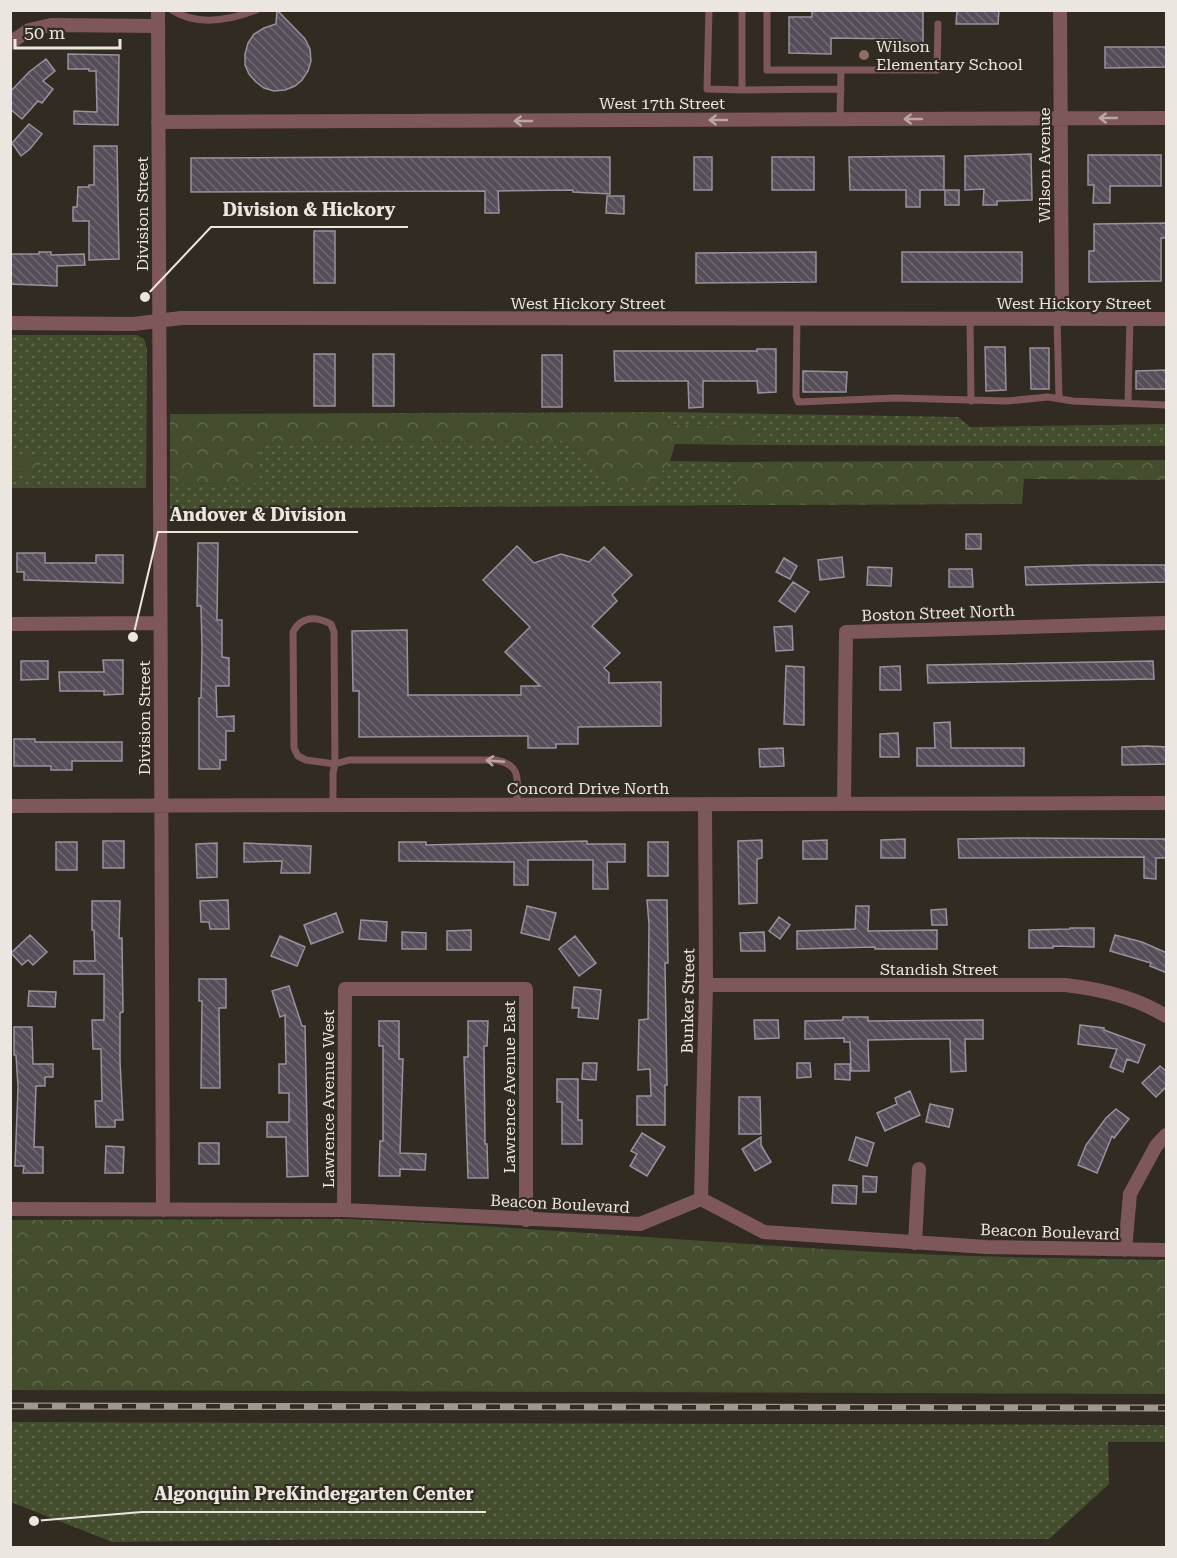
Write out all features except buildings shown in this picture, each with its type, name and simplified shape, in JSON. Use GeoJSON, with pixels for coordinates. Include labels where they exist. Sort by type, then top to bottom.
{"type":"FeatureCollection","features":[{"type":"Feature","properties":{"kind":"street","name":"Division Street"},"geometry":{"type":"LineString","coordinates":[[158,10],[163,1210]]}},
{"type":"Feature","properties":{"kind":"street","name":"Wilson Avenue"},"geometry":{"type":"LineString","coordinates":[[1059,319],[1060,10]]}},
{"type":"Feature","properties":{"kind":"street"},"geometry":{"type":"LineString","coordinates":[[10,43],[29,30],[51,25],[158,26]]}},
{"type":"Feature","properties":{"kind":"street","name":"West 17th Street"},"geometry":{"type":"LineString","coordinates":[[158,122],[1167,118]]}},
{"type":"Feature","properties":{"kind":"street","name":"West Hickory Street"},"geometry":{"type":"LineString","coordinates":[[10,323],[134,324],[181,318],[1167,319]]}},
{"type":"Feature","properties":{"kind":"street"},"geometry":{"type":"LineString","coordinates":[[10,624],[160,623]]}},
{"type":"Feature","properties":{"kind":"street","name":"Boston Street North"},"geometry":{"type":"LineString","coordinates":[[844,804],[846,632],[1167,623]]}},
{"type":"Feature","properties":{"kind":"street","name":"Concord Drive North"},"geometry":{"type":"LineString","coordinates":[[10,806],[1167,803]]}},
{"type":"Feature","properties":{"kind":"street","name":"Bunker Street"},"geometry":{"type":"LineString","coordinates":[[701,1199],[706,986],[705,804]]}},
{"type":"Feature","properties":{"kind":"street","name":"Standish Street"},"geometry":{"type":"LineString","coordinates":[[706,986],[1065,985],[1111,992],[1136,1000],[1167,1016]]}},
{"type":"Feature","properties":{"kind":"street","name":"Lawrence Avenue East"},"geometry":{"type":"LineString","coordinates":[[345,989],[526,989],[526,1220]]}},
{"type":"Feature","properties":{"kind":"street","name":"Lawrence Avenue West"},"geometry":{"type":"LineString","coordinates":[[344,1210],[345,989]]}},
{"type":"Feature","properties":{"kind":"street"},"geometry":{"type":"LineString","coordinates":[[1125,1250],[1130,1194],[1156,1146],[1167,1135]]}},
{"type":"Feature","properties":{"kind":"street"},"geometry":{"type":"LineString","coordinates":[[915,1243],[919,1169]]}},
{"type":"Feature","properties":{"kind":"street","name":"Beacon Boulevard"},"geometry":{"type":"LineString","coordinates":[[10,1209],[344,1210],[640,1224],[701,1199],[764,1232],[997,1247],[1167,1250]]}},
{"type":"Feature","properties":{"kind":"lane"},"geometry":{"type":"LineString","coordinates":[[172,10],[179,15],[207,21],[232,19],[256,10]]}},
{"type":"Feature","properties":{"kind":"lane"},"geometry":{"type":"LineString","coordinates":[[709,10],[707,89],[841,89]]}},
{"type":"Feature","properties":{"kind":"lane"},"geometry":{"type":"LineString","coordinates":[[742,10],[742,90]]}},
{"type":"Feature","properties":{"kind":"lane"},"geometry":{"type":"LineString","coordinates":[[767,10],[767,70],[937,70],[938,24]]}},
{"type":"Feature","properties":{"kind":"lane"},"geometry":{"type":"LineString","coordinates":[[840,119],[841,70]]}},
{"type":"Feature","properties":{"kind":"lane"},"geometry":{"type":"LineString","coordinates":[[970,319],[971,401]]}},
{"type":"Feature","properties":{"kind":"lane"},"geometry":{"type":"LineString","coordinates":[[1059,319],[1059,398]]}},
{"type":"Feature","properties":{"kind":"lane"},"geometry":{"type":"LineString","coordinates":[[1128,402],[1130,319]]}},
{"type":"Feature","properties":{"kind":"lane"},"geometry":{"type":"LineString","coordinates":[[797,320],[796,396],[798,402],[895,398],[971,401],[1059,398],[1073,401],[1167,405]]}},
{"type":"Feature","properties":{"kind":"lane"},"geometry":{"type":"LineString","coordinates":[[333,805],[335,764],[334,632],[331,624],[322,619],[306,619],[297,624],[293,632],[294,748],[298,756],[306,760],[335,764],[349,760],[496,760],[509,762],[517,775],[517,804]]}},
{"type":"Feature","properties":{"kind":"green space"},"geometry":{"type":"Polygon","coordinates":[[[11,335],[137,335],[144,339],[147,349],[146,488],[11,488],[10,472],[38,471],[41,458],[11,458],[11,335]]]}},
{"type":"Feature","properties":{"kind":"green space"},"geometry":{"type":"Polygon","coordinates":[[[664,412],[958,417],[970,427],[1166,424],[1166,446],[757,445],[742,427],[665,424],[664,412]]]}},
{"type":"Feature","properties":{"kind":"green space"},"geometry":{"type":"Polygon","coordinates":[[[664,412],[666,424],[742,427],[757,445],[675,444],[670,461],[650,486],[609,486],[592,462],[565,441],[257,442],[260,462],[257,483],[170,484],[170,414],[664,412]]]}},
{"type":"Feature","properties":{"kind":"green space"},"geometry":{"type":"Polygon","coordinates":[[[565,441],[592,462],[609,486],[650,486],[670,461],[733,462],[742,505],[170,509],[170,484],[256,483],[260,462],[256,442],[565,441]]]}},
{"type":"Feature","properties":{"kind":"green space"},"geometry":{"type":"Polygon","coordinates":[[[10,458],[42,458],[38,471],[11,472],[10,458]]]}},
{"type":"Feature","properties":{"kind":"green space"},"geometry":{"type":"Polygon","coordinates":[[[1166,460],[1166,480],[1024,479],[1022,504],[742,505],[733,462],[1166,460]]]}},
{"type":"Feature","properties":{"kind":"green space"},"geometry":{"type":"Polygon","coordinates":[[[347,1219],[881,1252],[1166,1260],[1166,1394],[11,1390],[11,1220],[347,1219]]]}},
{"type":"Feature","properties":{"kind":"green space"},"geometry":{"type":"Polygon","coordinates":[[[10,1422],[1166,1425],[1166,1442],[1108,1442],[1109,1484],[1049,1539],[372,1539],[112,1542],[11,1502],[10,1422]]]}},
{"type":"Feature","properties":{"kind":"railway"},"geometry":{"type":"LineString","coordinates":[[10,1406],[1166,1408]]}},
{"type":"Feature","properties":{"kind":"place","name":"Wilson Elementary School"},"geometry":{"type":"Point","coordinates":[864,55]}},
{"type":"Feature","properties":{"kind":"place","name":"Division & Hickory"},"geometry":{"type":"Point","coordinates":[145,297]}},
{"type":"Feature","properties":{"kind":"place","name":"Andover & Division"},"geometry":{"type":"Point","coordinates":[133,637]}},
{"type":"Feature","properties":{"kind":"place","name":"Algonquin PreKindergarten Center"},"geometry":{"type":"Point","coordinates":[34,1521]}}]}
